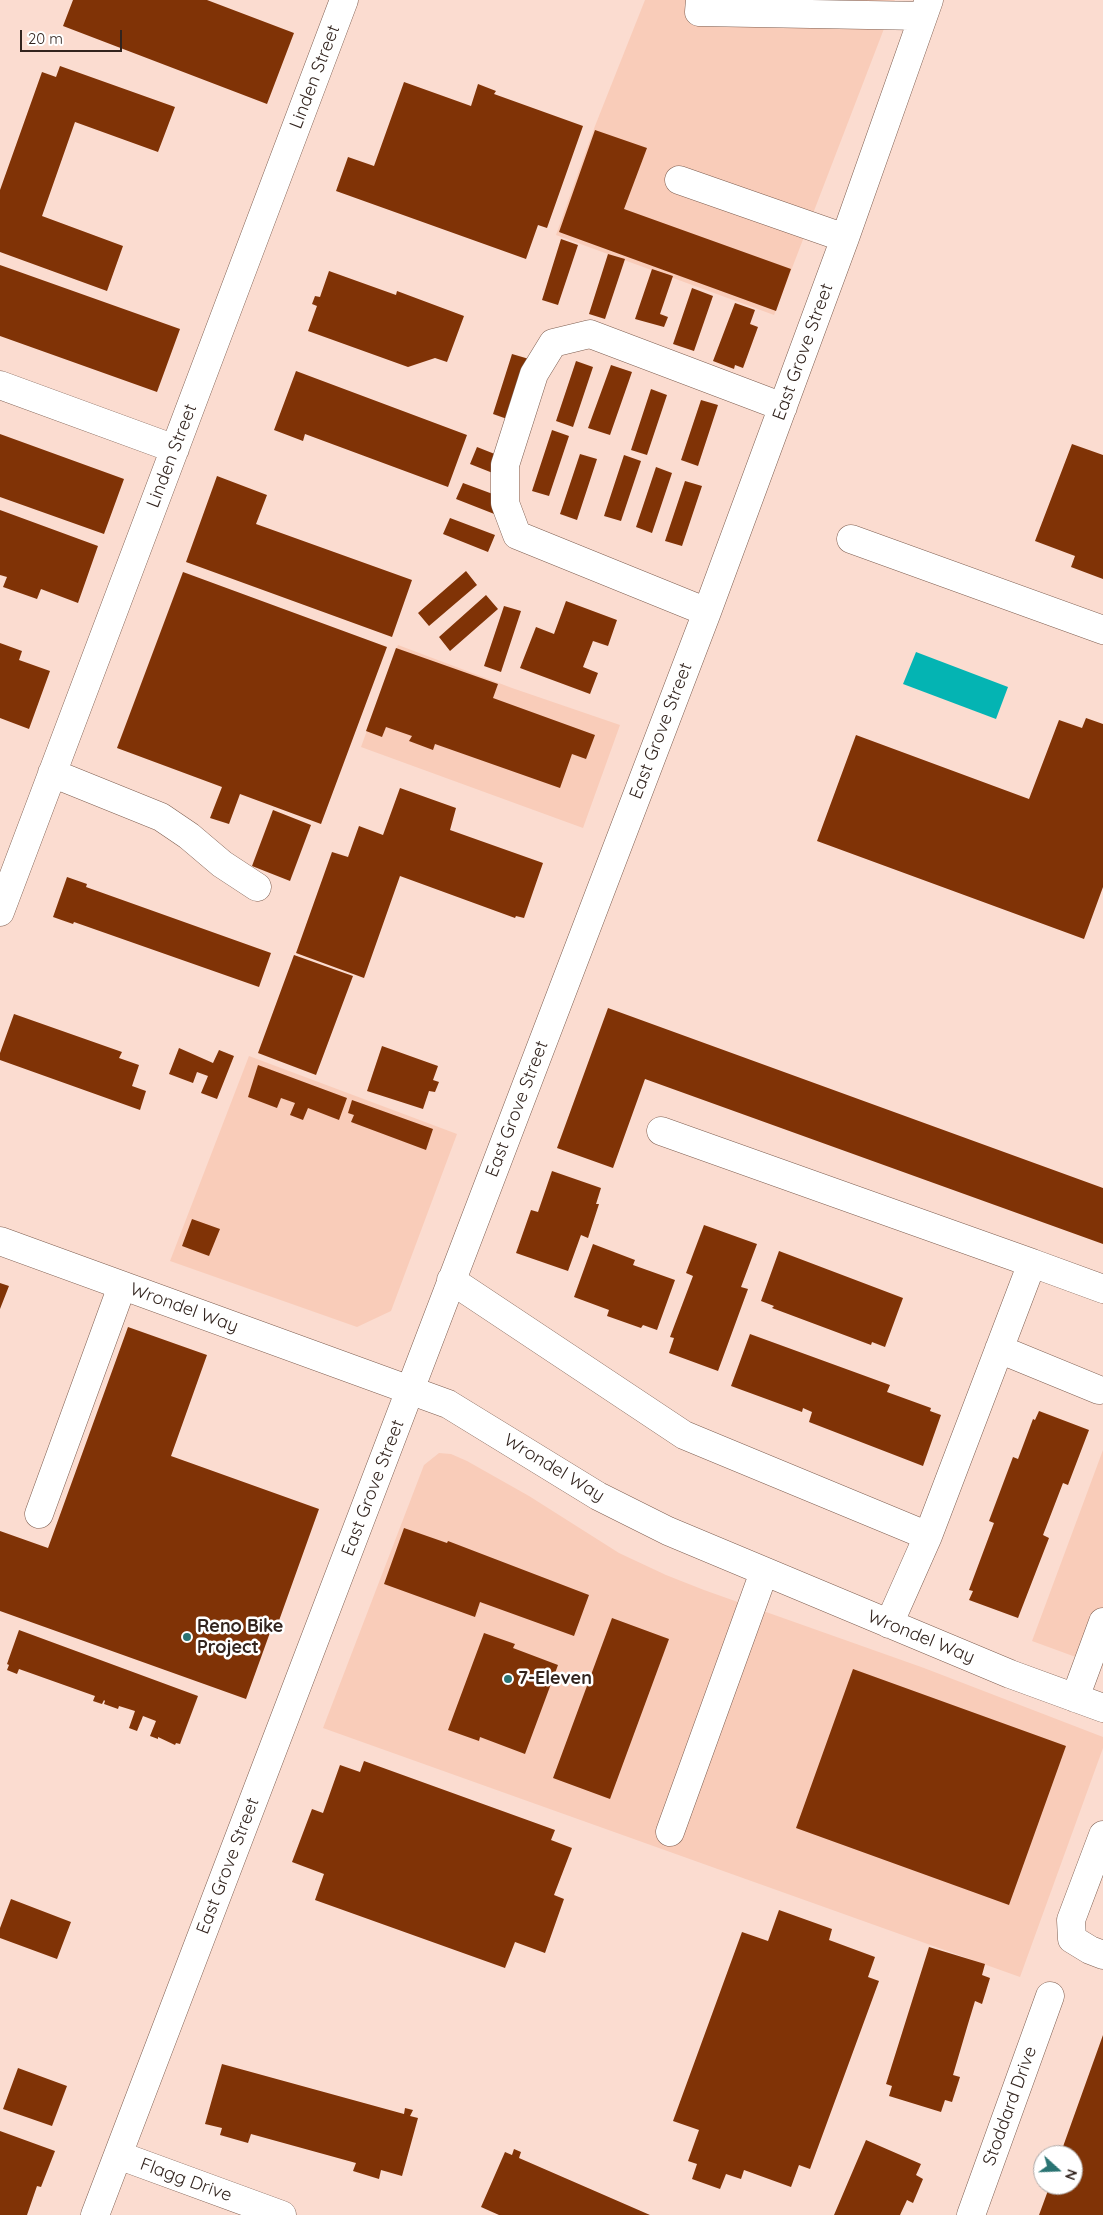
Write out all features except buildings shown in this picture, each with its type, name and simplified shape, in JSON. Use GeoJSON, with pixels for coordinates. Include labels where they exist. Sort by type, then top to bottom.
{"type":"FeatureCollection","features":[{"type":"Feature","properties":{"kind":"street","name":"Linden Street"},"geometry":{"type":"LineString","coordinates":[[0,912],[344,0]]}},
{"type":"Feature","properties":{"kind":"street"},"geometry":{"type":"LineString","coordinates":[[700,0],[699,12],[926,8]]}},
{"type":"Feature","properties":{"kind":"street","name":"East Grove Street"},"geometry":{"type":"LineString","coordinates":[[95,2215],[707,612],[845,238],[926,8]]}},
{"type":"Feature","properties":{"kind":"street"},"geometry":{"type":"LineString","coordinates":[[679,180],[845,238]]}},
{"type":"Feature","properties":{"kind":"street"},"geometry":{"type":"LineString","coordinates":[[707,612],[517,535],[505,503],[505,465],[534,374],[553,343],[590,334],[783,407]]}},
{"type":"Feature","properties":{"kind":"street"},"geometry":{"type":"LineString","coordinates":[[0,385],[175,449]]}},
{"type":"Feature","properties":{"kind":"street"},"geometry":{"type":"LineString","coordinates":[[851,539],[1103,630]]}},
{"type":"Feature","properties":{"kind":"street"},"geometry":{"type":"LineString","coordinates":[[52,773],[161,817],[189,836],[222,864],[257,887]]}},
{"type":"Feature","properties":{"kind":"street"},"geometry":{"type":"LineString","coordinates":[[661,1131],[1103,1289]]}},
{"type":"Feature","properties":{"kind":"street","name":"Wrondel Way"},"geometry":{"type":"LineString","coordinates":[[0,1241],[448,1404],[598,1496],[668,1531],[1010,1674],[1103,1708]]}},
{"type":"Feature","properties":{"kind":"street"},"geometry":{"type":"LineString","coordinates":[[889,1624],[928,1536],[1032,1263]]}},
{"type":"Feature","properties":{"kind":"street"},"geometry":{"type":"LineString","coordinates":[[451,1280],[684,1435],[928,1536]]}},
{"type":"Feature","properties":{"kind":"street"},"geometry":{"type":"LineString","coordinates":[[39,1514],[122,1286]]}},
{"type":"Feature","properties":{"kind":"street"},"geometry":{"type":"LineString","coordinates":[[999,1350],[1099,1390]]}},
{"type":"Feature","properties":{"kind":"street"},"geometry":{"type":"LineString","coordinates":[[670,1832],[764,1572]]}},
{"type":"Feature","properties":{"kind":"street"},"geometry":{"type":"LineString","coordinates":[[1075,1698],[1103,1622]]}},
{"type":"Feature","properties":{"kind":"street"},"geometry":{"type":"LineString","coordinates":[[1103,1835],[1072,1920],[1072,1939],[1090,1950],[1103,1955]]}},
{"type":"Feature","properties":{"kind":"street","name":"Stoddard Drive"},"geometry":{"type":"LineString","coordinates":[[971,2215],[1050,1996]]}},
{"type":"Feature","properties":{"kind":"street","name":"Flagg Drive"},"geometry":{"type":"LineString","coordinates":[[118,2156],[282,2215]]}},
{"type":"Feature","properties":{"kind":"shaded area"},"geometry":{"type":"Polygon","coordinates":[[[645,0],[895,0],[774,315],[556,235],[595,126],[645,0]]]}},
{"type":"Feature","properties":{"kind":"shaded area"},"geometry":{"type":"Polygon","coordinates":[[[398,645],[512,688],[620,725],[583,828],[361,747],[398,645]]]}},
{"type":"Feature","properties":{"kind":"shaded area"},"geometry":{"type":"Polygon","coordinates":[[[249,1056],[457,1134],[391,1311],[357,1327],[170,1261],[249,1056]]]}},
{"type":"Feature","properties":{"kind":"shaded area"},"geometry":{"type":"Polygon","coordinates":[[[1103,1450],[1103,1667],[1032,1641],[1103,1450]]]}},
{"type":"Feature","properties":{"kind":"shaded area"},"geometry":{"type":"Polygon","coordinates":[[[439,1453],[451,1454],[467,1461],[529,1496],[619,1553],[666,1575],[924,1668],[1103,1737],[1103,1748],[1020,1977],[323,1728],[424,1465],[439,1453]]]}},
{"type":"Feature","properties":{"kind":"water"},"geometry":{"type":"Polygon","coordinates":[[[916,652],[1008,687],[996,719],[903,684],[916,652]]]}},
{"type":"Feature","properties":{"kind":"place","name":"Reno Bike Project"},"geometry":{"type":"Point","coordinates":[187,1637]}},
{"type":"Feature","properties":{"kind":"place","name":"7-Eleven"},"geometry":{"type":"Point","coordinates":[508,1679]}}]}
